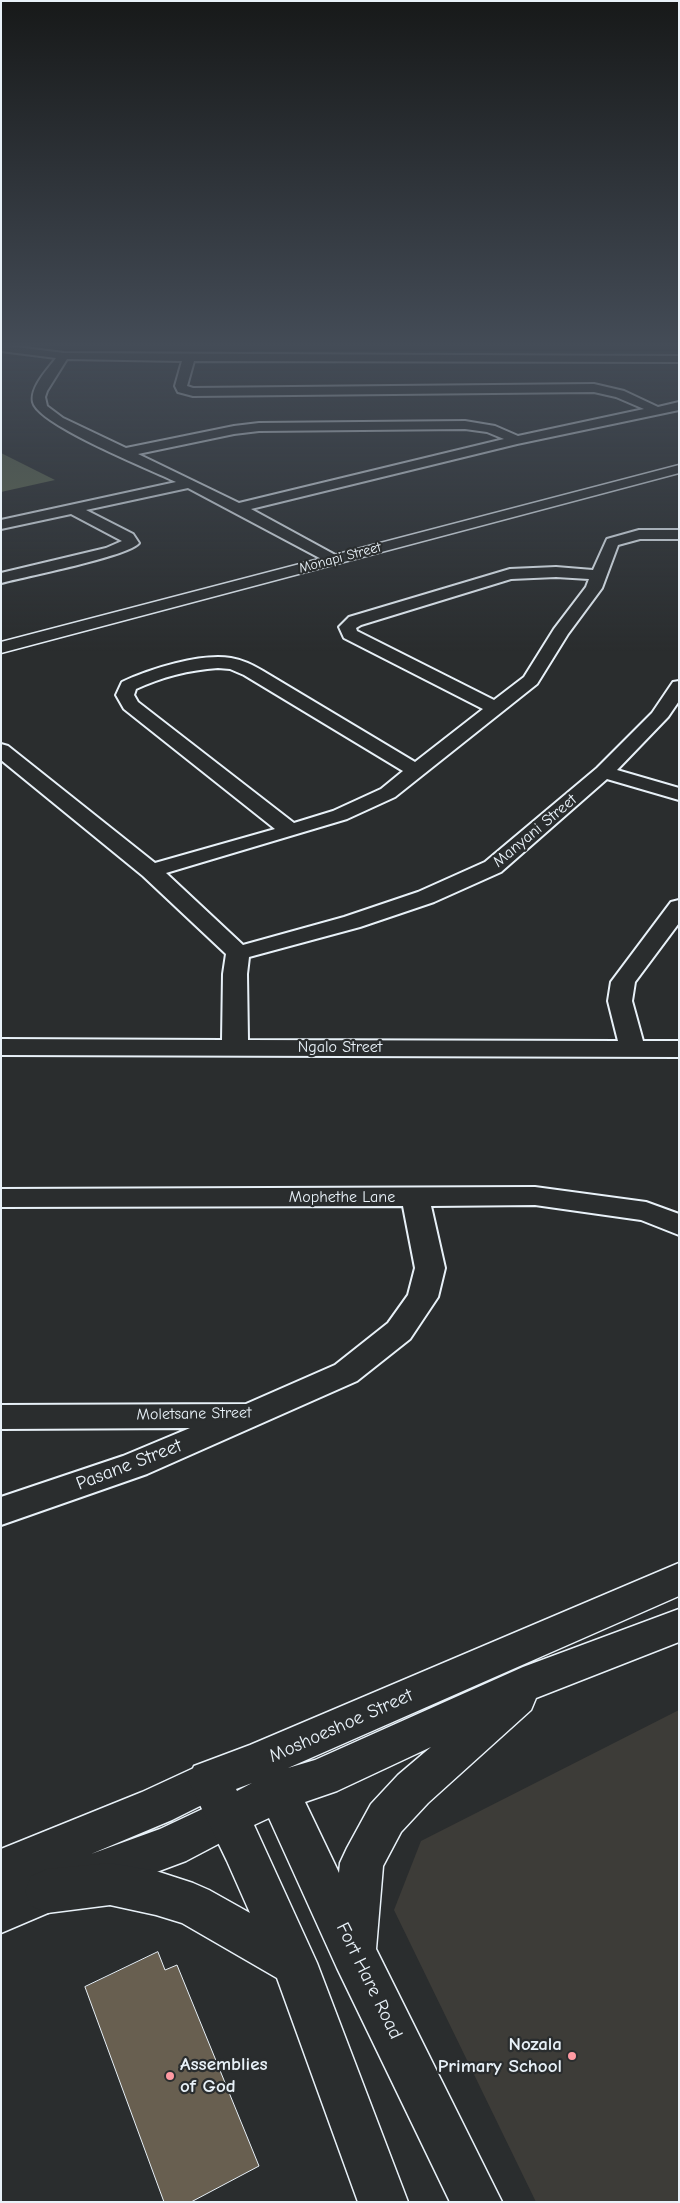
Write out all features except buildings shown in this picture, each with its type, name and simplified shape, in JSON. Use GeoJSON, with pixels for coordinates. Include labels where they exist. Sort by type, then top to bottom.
{"type":"FeatureCollection","features":[{"type":"Feature","properties":{"kind":"street"},"geometry":{"type":"LineString","coordinates":[[110,447],[239,507],[334,560]]}},
{"type":"Feature","properties":{"kind":"street"},"geometry":{"type":"LineString","coordinates":[[123,453],[153,447]]}},
{"type":"Feature","properties":{"kind":"street"},"geometry":{"type":"LineString","coordinates":[[239,507],[489,447]]}},
{"type":"Feature","properties":{"kind":"street","name":"Monapi Street"},"geometry":{"type":"LineString","coordinates":[[1,648],[675,472]]}},
{"type":"Feature","properties":{"kind":"street"},"geometry":{"type":"LineString","coordinates":[[1,525],[190,483]]}},
{"type":"Feature","properties":{"kind":"street"},"geometry":{"type":"LineString","coordinates":[[1,578],[111,551],[130,544],[128,537],[72,509]]}},
{"type":"Feature","properties":{"kind":"street"},"geometry":{"type":"LineString","coordinates":[[151,871],[291,831],[340,814],[388,793],[532,680],[560,633],[594,588],[612,542],[640,534],[679,535]]}},
{"type":"Feature","properties":{"kind":"street"},"geometry":{"type":"LineString","coordinates":[[496,708],[350,634],[347,627],[355,621],[510,574],[556,572],[598,575]]}},
{"type":"Feature","properties":{"kind":"street"},"geometry":{"type":"LineString","coordinates":[[291,831],[131,705],[124,695],[128,686],[155,676],[208,664],[228,662],[257,675],[416,771]]}},
{"type":"Feature","properties":{"kind":"street","name":"Manyani Street"},"geometry":{"type":"LineString","coordinates":[[238,952],[352,922],[408,904],[493,867],[604,772],[658,717],[679,686]]}},
{"type":"Feature","properties":{"kind":"street"},"geometry":{"type":"LineString","coordinates":[[1,750],[151,871],[238,952],[235,974],[235,1047]]}},
{"type":"Feature","properties":{"kind":"street"},"geometry":{"type":"LineString","coordinates":[[604,772],[679,794]]}},
{"type":"Feature","properties":{"kind":"street"},"geometry":{"type":"LineString","coordinates":[[632,1049],[620,1001],[623,982],[679,907]]}},
{"type":"Feature","properties":{"kind":"street","name":"Ngalo Street"},"geometry":{"type":"LineString","coordinates":[[1,1047],[679,1049]]}},
{"type":"Feature","properties":{"kind":"street","name":"Moletsane Street"},"geometry":{"type":"LineString","coordinates":[[1,1417],[255,1414],[346,1373],[399,1331],[423,1297],[430,1268],[415,1196]]}},
{"type":"Feature","properties":{"kind":"street","name":"Mophethe Lane"},"geometry":{"type":"LineString","coordinates":[[1,1198],[535,1196],[646,1211],[679,1225]]}},
{"type":"Feature","properties":{"kind":"street","name":"Pasane Street"},"geometry":{"type":"LineString","coordinates":[[1,1511],[135,1465],[255,1414]]}},
{"type":"Feature","properties":{"kind":"street","name":"Moshoeshoe Street"},"geometry":{"type":"LineString","coordinates":[[1,1911],[47,1891],[171,1846],[228,1817],[270,1776],[679,1578]]}},
{"type":"Feature","properties":{"kind":"street","name":"Moshoeshoe Street"},"geometry":{"type":"LineString","coordinates":[[1,1870],[157,1806],[209,1780],[270,1776],[322,1777],[537,1679],[679,1625]]}},
{"type":"Feature","properties":{"kind":"street"},"geometry":{"type":"LineString","coordinates":[[353,1952],[362,1863],[386,1818],[413,1789],[537,1679]]}},
{"type":"Feature","properties":{"kind":"street","name":"Fort Hare Road"},"geometry":{"type":"LineString","coordinates":[[270,1776],[353,1952],[477,2202]]}},
{"type":"Feature","properties":{"kind":"street"},"geometry":{"type":"LineString","coordinates":[[209,1780],[228,1817],[294,1963],[383,2202]]}},
{"type":"Feature","properties":{"kind":"street"},"geometry":{"type":"LineString","coordinates":[[47,1891],[110,1884],[156,1893],[193,1905],[294,1963]]}},
{"type":"Feature","properties":{"kind":"shaded area","name":"Nozala Primary School"},"geometry":{"type":"Polygon","coordinates":[[[679,1710],[679,2202],[536,2202],[394,1910],[421,1841],[679,1710]]]}},
{"type":"Feature","properties":{"kind":"green space"},"geometry":{"type":"Polygon","coordinates":[[[1,453],[55,480],[1,492],[1,453]]]}},
{"type":"Feature","properties":{"kind":"place","name":"Nozala Primary School"},"geometry":{"type":"Point","coordinates":[572,2056]}},
{"type":"Feature","properties":{"kind":"place","name":"Assemblies of God"},"geometry":{"type":"Point","coordinates":[170,2076]}}]}
